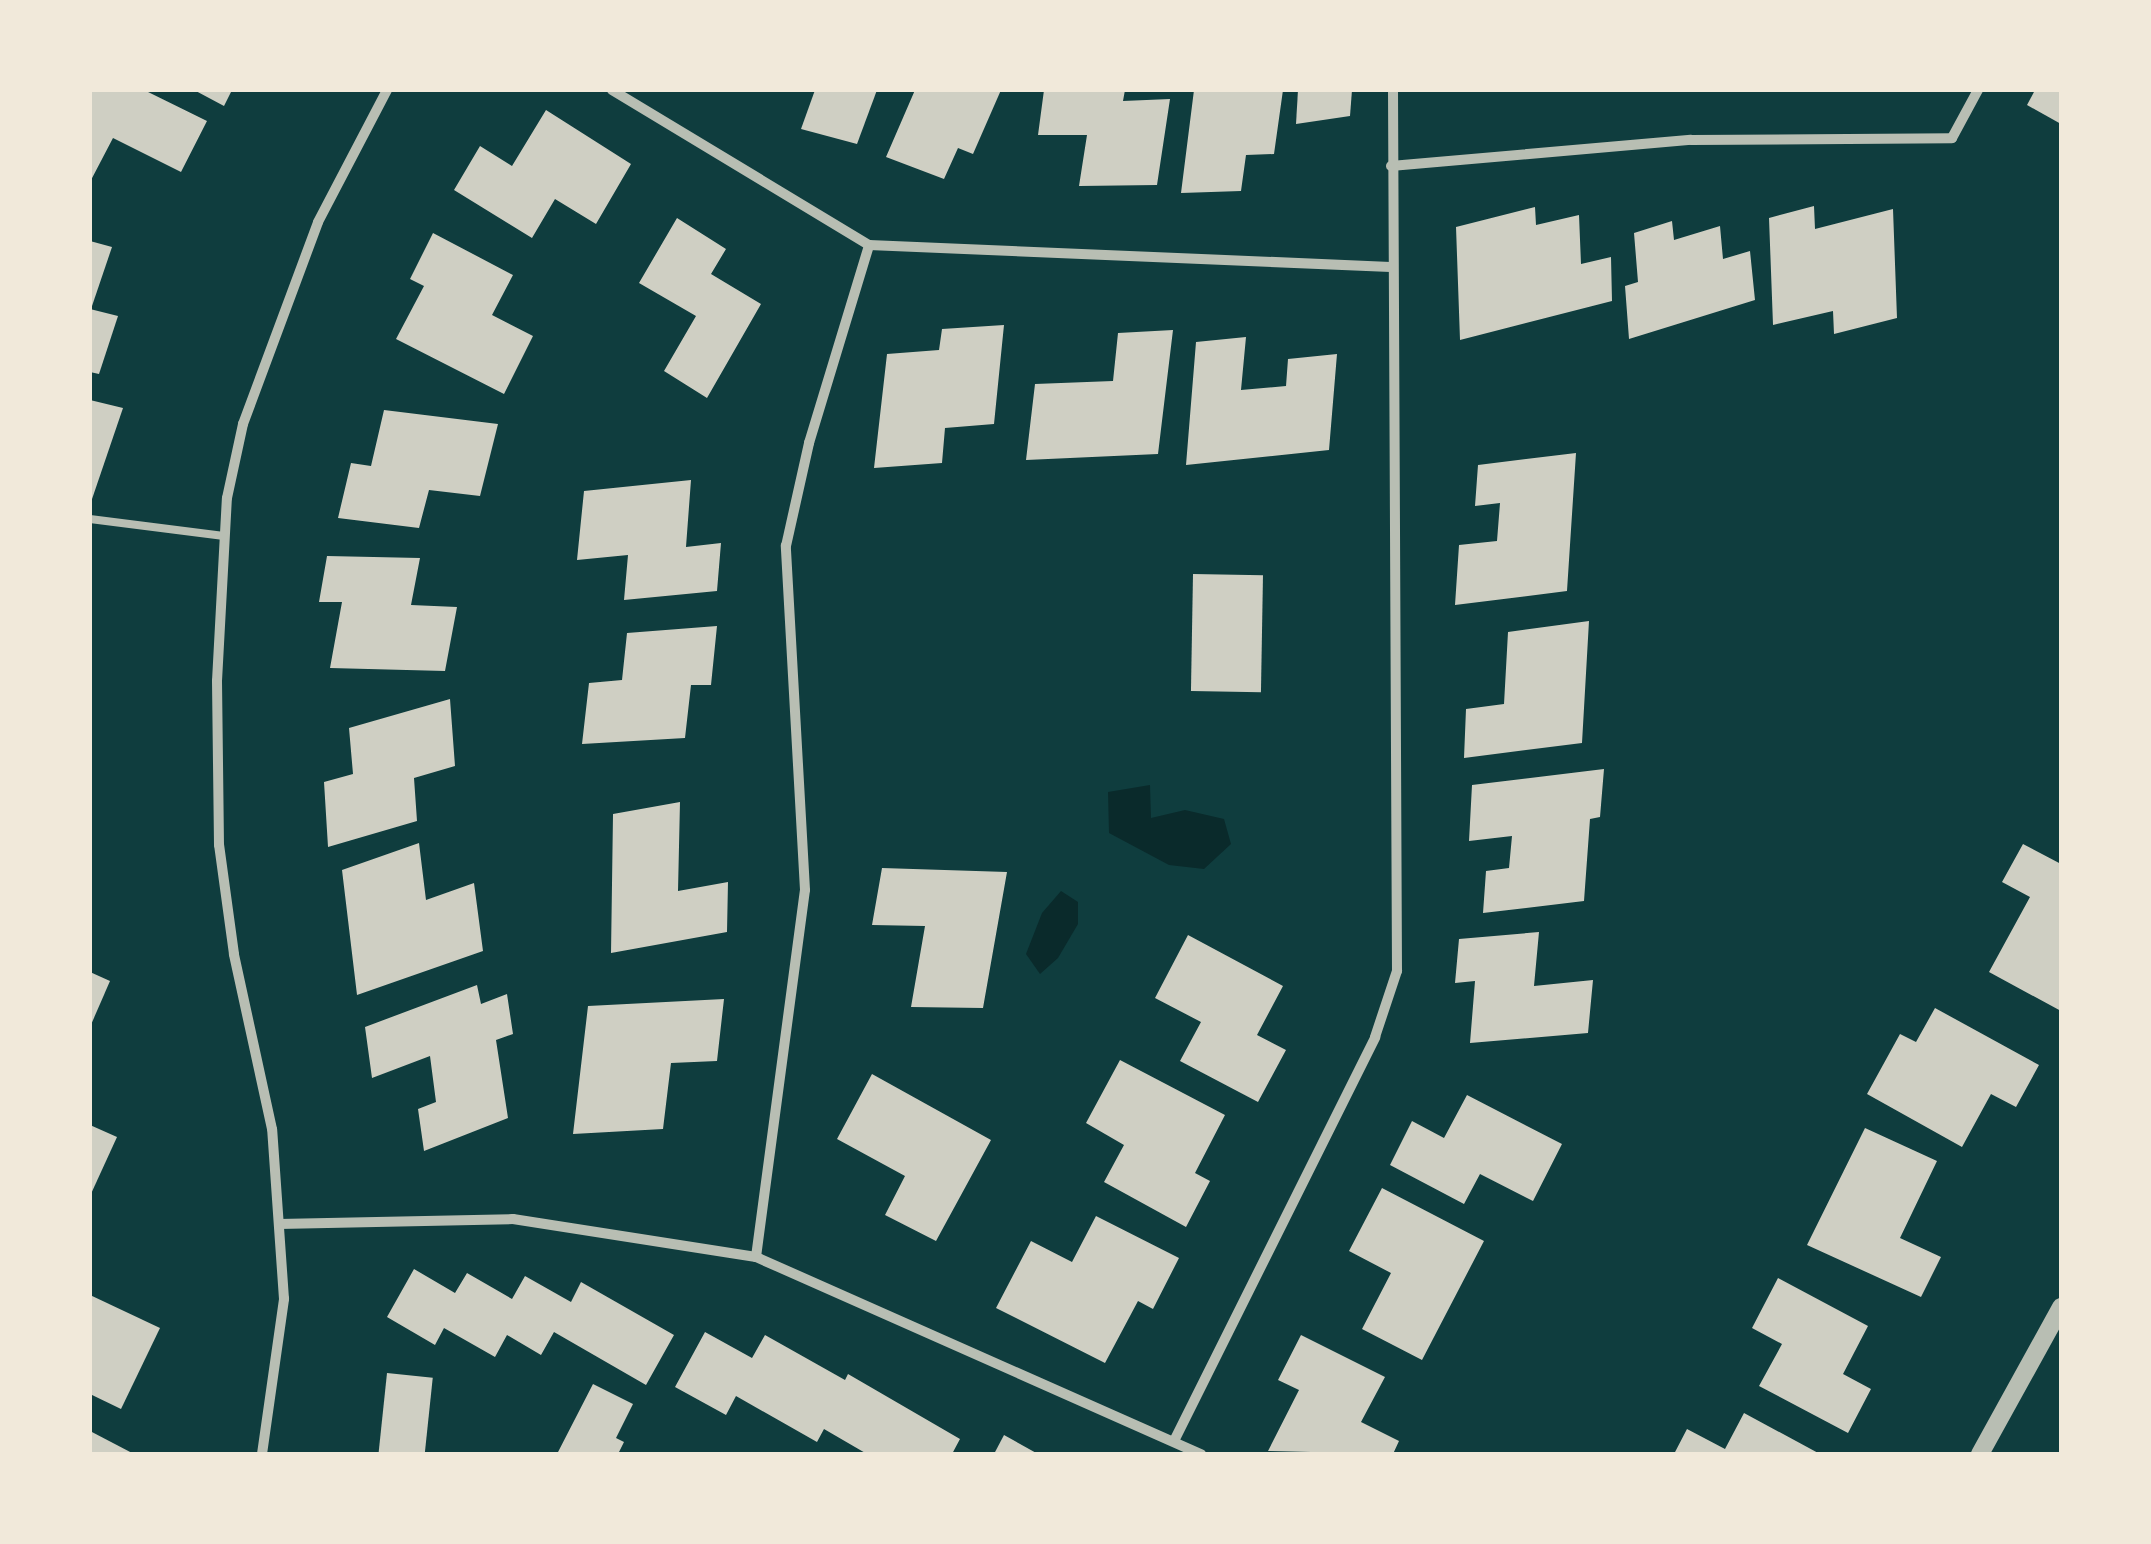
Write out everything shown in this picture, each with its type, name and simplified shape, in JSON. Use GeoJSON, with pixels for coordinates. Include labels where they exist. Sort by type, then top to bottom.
{"type":"FeatureCollection","features":[{"type":"Feature","properties":{"kind":"street"},"geometry":{"type":"LineString","coordinates":[[262,1454],[284,1299],[272,1128],[234,954],[219,844],[218,681],[227,498],[243,424],[318,222],[388,90]]}},
{"type":"Feature","properties":{"kind":"street"},"geometry":{"type":"LineString","coordinates":[[612,90],[869,244],[1391,266]]}},
{"type":"Feature","properties":{"kind":"street"},"geometry":{"type":"LineString","coordinates":[[1175,1440],[1375,1038],[1397,971],[1393,90]]}},
{"type":"Feature","properties":{"kind":"street"},"geometry":{"type":"LineString","coordinates":[[1391,166],[1691,140],[1952,138],[1978,90]]}},
{"type":"Feature","properties":{"kind":"street"},"geometry":{"type":"LineString","coordinates":[[756,1256],[805,890],[786,546],[809,443],[869,244]]}},
{"type":"Feature","properties":{"kind":"street"},"geometry":{"type":"LineString","coordinates":[[279,1224],[514,1219],[756,1256],[1201,1454]]}},
{"type":"Feature","properties":{"kind":"street"},"geometry":{"type":"LineString","coordinates":[[1980,1454],[2061,1307]]}},
{"type":"Feature","properties":{"kind":"lane"},"geometry":{"type":"LineString","coordinates":[[90,518],[224,536]]}},
{"type":"Feature","properties":{"kind":"water"},"geometry":{"type":"Polygon","coordinates":[[[1150,785],[1151,818],[1185,810],[1224,819],[1231,844],[1204,869],[1169,865],[1109,833],[1108,792],[1150,785]]]}},
{"type":"Feature","properties":{"kind":"water"},"geometry":{"type":"Polygon","coordinates":[[[1061,891],[1078,902],[1078,924],[1058,958],[1040,974],[1026,954],[1042,913],[1061,891]]]}},
{"type":"Feature","properties":{"kind":"building"},"geometry":{"type":"Polygon","coordinates":[[[90,90],[144,90],[207,121],[181,172],[113,138],[90,182],[90,90]]]}},
{"type":"Feature","properties":{"kind":"building"},"geometry":{"type":"Polygon","coordinates":[[[194,90],[232,90],[224,106],[194,90]]]}},
{"type":"Feature","properties":{"kind":"building"},"geometry":{"type":"Polygon","coordinates":[[[815,90],[877,90],[857,144],[801,129],[815,90]]]}},
{"type":"Feature","properties":{"kind":"building"},"geometry":{"type":"Polygon","coordinates":[[[915,90],[1001,90],[973,154],[958,148],[944,179],[886,157],[915,90]]]}},
{"type":"Feature","properties":{"kind":"building"},"geometry":{"type":"Polygon","coordinates":[[[1044,90],[1125,90],[1123,101],[1170,99],[1157,185],[1079,186],[1087,135],[1038,135],[1044,90]]]}},
{"type":"Feature","properties":{"kind":"building"},"geometry":{"type":"Polygon","coordinates":[[[1194,90],[1283,90],[1274,154],[1246,155],[1241,191],[1181,193],[1194,90]]]}},
{"type":"Feature","properties":{"kind":"building"},"geometry":{"type":"Polygon","coordinates":[[[1298,90],[1352,90],[1350,116],[1296,124],[1298,90]]]}},
{"type":"Feature","properties":{"kind":"building"},"geometry":{"type":"Polygon","coordinates":[[[2035,90],[2061,90],[2061,124],[2027,105],[2035,90]]]}},
{"type":"Feature","properties":{"kind":"building"},"geometry":{"type":"Polygon","coordinates":[[[546,110],[631,164],[596,224],[555,199],[532,238],[454,190],[480,146],[512,166],[546,110]]]}},
{"type":"Feature","properties":{"kind":"building"},"geometry":{"type":"Polygon","coordinates":[[[1814,206],[1815,229],[1893,209],[1897,318],[1834,334],[1833,311],[1773,325],[1769,218],[1814,206]]]}},
{"type":"Feature","properties":{"kind":"building"},"geometry":{"type":"Polygon","coordinates":[[[1535,207],[1536,225],[1579,215],[1581,264],[1611,257],[1612,301],[1460,340],[1456,227],[1535,207]]]}},
{"type":"Feature","properties":{"kind":"building"},"geometry":{"type":"Polygon","coordinates":[[[677,218],[726,249],[711,274],[761,304],[707,398],[664,371],[696,316],[639,283],[677,218]]]}},
{"type":"Feature","properties":{"kind":"building"},"geometry":{"type":"Polygon","coordinates":[[[1672,221],[1674,240],[1720,226],[1723,259],[1750,251],[1755,300],[1629,339],[1625,286],[1638,282],[1634,233],[1672,221]]]}},
{"type":"Feature","properties":{"kind":"building"},"geometry":{"type":"Polygon","coordinates":[[[433,233],[513,275],[492,315],[533,336],[504,394],[396,339],[424,286],[410,279],[433,233]]]}},
{"type":"Feature","properties":{"kind":"building"},"geometry":{"type":"Polygon","coordinates":[[[90,241],[112,247],[91,309],[90,308],[90,241]]]}},
{"type":"Feature","properties":{"kind":"building"},"geometry":{"type":"Polygon","coordinates":[[[90,309],[118,316],[99,374],[90,372],[90,309]]]}},
{"type":"Feature","properties":{"kind":"building"},"geometry":{"type":"Polygon","coordinates":[[[1004,325],[994,424],[945,428],[942,463],[874,468],[887,354],[939,350],[942,329],[1004,325]]]}},
{"type":"Feature","properties":{"kind":"building"},"geometry":{"type":"Polygon","coordinates":[[[1173,330],[1158,454],[1026,460],[1035,384],[1113,381],[1118,333],[1173,330]]]}},
{"type":"Feature","properties":{"kind":"building"},"geometry":{"type":"Polygon","coordinates":[[[1246,337],[1241,390],[1286,386],[1288,359],[1337,354],[1329,450],[1186,465],[1196,342],[1246,337]]]}},
{"type":"Feature","properties":{"kind":"building"},"geometry":{"type":"Polygon","coordinates":[[[90,400],[123,408],[91,502],[90,502],[90,400]]]}},
{"type":"Feature","properties":{"kind":"building"},"geometry":{"type":"Polygon","coordinates":[[[384,410],[498,424],[480,496],[429,490],[419,528],[338,518],[351,463],[371,466],[384,410]]]}},
{"type":"Feature","properties":{"kind":"building"},"geometry":{"type":"Polygon","coordinates":[[[1576,453],[1567,591],[1455,605],[1459,545],[1497,541],[1500,503],[1475,506],[1478,465],[1576,453]]]}},
{"type":"Feature","properties":{"kind":"building"},"geometry":{"type":"Polygon","coordinates":[[[691,480],[686,547],[721,543],[717,591],[624,600],[628,555],[577,560],[584,491],[691,480]]]}},
{"type":"Feature","properties":{"kind":"building"},"geometry":{"type":"Polygon","coordinates":[[[327,556],[420,558],[411,605],[457,607],[445,671],[330,668],[342,602],[319,602],[327,556]]]}},
{"type":"Feature","properties":{"kind":"building"},"geometry":{"type":"Polygon","coordinates":[[[1193,574],[1263,575],[1261,692],[1191,691],[1193,574]]]}},
{"type":"Feature","properties":{"kind":"building"},"geometry":{"type":"Polygon","coordinates":[[[1589,621],[1582,743],[1464,758],[1466,709],[1504,704],[1508,632],[1589,621]]]}},
{"type":"Feature","properties":{"kind":"building"},"geometry":{"type":"Polygon","coordinates":[[[717,626],[711,685],[691,685],[685,738],[582,744],[589,683],[622,680],[627,633],[717,626]]]}},
{"type":"Feature","properties":{"kind":"building"},"geometry":{"type":"Polygon","coordinates":[[[450,699],[455,766],[414,778],[417,821],[328,847],[324,782],[353,774],[349,728],[450,699]]]}},
{"type":"Feature","properties":{"kind":"building"},"geometry":{"type":"Polygon","coordinates":[[[1604,769],[1600,817],[1590,819],[1584,901],[1483,913],[1486,871],[1509,868],[1512,836],[1469,841],[1472,785],[1604,769]]]}},
{"type":"Feature","properties":{"kind":"building"},"geometry":{"type":"Polygon","coordinates":[[[680,802],[678,891],[728,882],[727,932],[611,953],[613,814],[680,802]]]}},
{"type":"Feature","properties":{"kind":"building"},"geometry":{"type":"Polygon","coordinates":[[[419,843],[426,900],[474,883],[483,951],[357,995],[342,870],[419,843]]]}},
{"type":"Feature","properties":{"kind":"building"},"geometry":{"type":"Polygon","coordinates":[[[2023,844],[2061,864],[2061,1011],[1989,972],[2030,897],[2002,882],[2023,844]]]}},
{"type":"Feature","properties":{"kind":"building"},"geometry":{"type":"Polygon","coordinates":[[[882,868],[1007,872],[983,1008],[911,1007],[925,926],[872,925],[882,868]]]}},
{"type":"Feature","properties":{"kind":"building"},"geometry":{"type":"Polygon","coordinates":[[[1539,932],[1534,986],[1593,980],[1588,1033],[1470,1043],[1475,981],[1455,983],[1459,939],[1539,932]]]}},
{"type":"Feature","properties":{"kind":"building"},"geometry":{"type":"Polygon","coordinates":[[[1188,935],[1283,986],[1257,1035],[1286,1050],[1258,1102],[1180,1061],[1201,1022],[1155,998],[1188,935]]]}},
{"type":"Feature","properties":{"kind":"building"},"geometry":{"type":"Polygon","coordinates":[[[90,972],[110,981],[90,1027],[90,972]]]}},
{"type":"Feature","properties":{"kind":"building"},"geometry":{"type":"Polygon","coordinates":[[[477,985],[481,1004],[507,994],[513,1034],[496,1040],[508,1118],[424,1151],[418,1109],[436,1102],[430,1056],[372,1078],[365,1027],[477,985]]]}},
{"type":"Feature","properties":{"kind":"building"},"geometry":{"type":"Polygon","coordinates":[[[724,999],[717,1061],[671,1063],[663,1129],[573,1134],[588,1006],[724,999]]]}},
{"type":"Feature","properties":{"kind":"building"},"geometry":{"type":"Polygon","coordinates":[[[1935,1008],[2039,1065],[2016,1107],[1991,1094],[1962,1147],[1867,1094],[1900,1034],[1916,1042],[1935,1008]]]}},
{"type":"Feature","properties":{"kind":"building"},"geometry":{"type":"Polygon","coordinates":[[[1120,1060],[1225,1115],[1195,1173],[1210,1181],[1186,1227],[1104,1182],[1124,1145],[1086,1123],[1120,1060]]]}},
{"type":"Feature","properties":{"kind":"building"},"geometry":{"type":"Polygon","coordinates":[[[872,1074],[991,1140],[936,1241],[885,1215],[905,1176],[837,1139],[872,1074]]]}},
{"type":"Feature","properties":{"kind":"building"},"geometry":{"type":"Polygon","coordinates":[[[1467,1095],[1562,1144],[1533,1201],[1480,1174],[1464,1204],[1390,1165],[1412,1121],[1444,1138],[1467,1095]]]}},
{"type":"Feature","properties":{"kind":"building"},"geometry":{"type":"Polygon","coordinates":[[[90,1125],[117,1137],[90,1196],[90,1125]]]}},
{"type":"Feature","properties":{"kind":"building"},"geometry":{"type":"Polygon","coordinates":[[[1865,1128],[1937,1161],[1900,1238],[1941,1257],[1921,1297],[1807,1245],[1865,1128]]]}},
{"type":"Feature","properties":{"kind":"building"},"geometry":{"type":"Polygon","coordinates":[[[1382,1188],[1484,1241],[1422,1360],[1362,1329],[1391,1273],[1349,1251],[1382,1188]]]}},
{"type":"Feature","properties":{"kind":"building"},"geometry":{"type":"Polygon","coordinates":[[[1096,1216],[1179,1258],[1153,1309],[1138,1301],[1105,1363],[996,1308],[1031,1241],[1072,1262],[1096,1216]]]}},
{"type":"Feature","properties":{"kind":"building"},"geometry":{"type":"Polygon","coordinates":[[[414,1269],[455,1293],[467,1273],[512,1299],[525,1276],[571,1302],[581,1282],[674,1335],[646,1385],[554,1332],[541,1355],[507,1335],[495,1357],[444,1328],[435,1345],[387,1317],[414,1269]]]}},
{"type":"Feature","properties":{"kind":"building"},"geometry":{"type":"Polygon","coordinates":[[[1778,1278],[1868,1326],[1843,1374],[1871,1389],[1848,1433],[1759,1386],[1782,1344],[1752,1328],[1778,1278]]]}},
{"type":"Feature","properties":{"kind":"building"},"geometry":{"type":"Polygon","coordinates":[[[90,1295],[160,1328],[121,1409],[90,1394],[90,1295]]]}},
{"type":"Feature","properties":{"kind":"building"},"geometry":{"type":"Polygon","coordinates":[[[705,1332],[752,1358],[765,1335],[845,1380],[848,1374],[960,1439],[952,1454],[867,1454],[824,1429],[817,1442],[736,1396],[726,1415],[675,1387],[705,1332]]]}},
{"type":"Feature","properties":{"kind":"building"},"geometry":{"type":"Polygon","coordinates":[[[1301,1335],[1385,1377],[1361,1422],[1399,1441],[1393,1454],[1268,1451],[1299,1390],[1278,1380],[1301,1335]]]}},
{"type":"Feature","properties":{"kind":"building"},"geometry":{"type":"Polygon","coordinates":[[[387,1373],[433,1378],[425,1454],[378,1454],[387,1373]]]}},
{"type":"Feature","properties":{"kind":"building"},"geometry":{"type":"Polygon","coordinates":[[[593,1384],[633,1404],[616,1438],[624,1442],[618,1454],[557,1454],[593,1384]]]}},
{"type":"Feature","properties":{"kind":"building"},"geometry":{"type":"Polygon","coordinates":[[[1744,1413],[1820,1454],[1674,1454],[1687,1429],[1725,1449],[1744,1413]]]}},
{"type":"Feature","properties":{"kind":"building"},"geometry":{"type":"Polygon","coordinates":[[[90,1431],[134,1454],[90,1454],[90,1431]]]}},
{"type":"Feature","properties":{"kind":"building"},"geometry":{"type":"Polygon","coordinates":[[[1004,1435],[1038,1454],[994,1454],[1004,1435]]]}}]}
